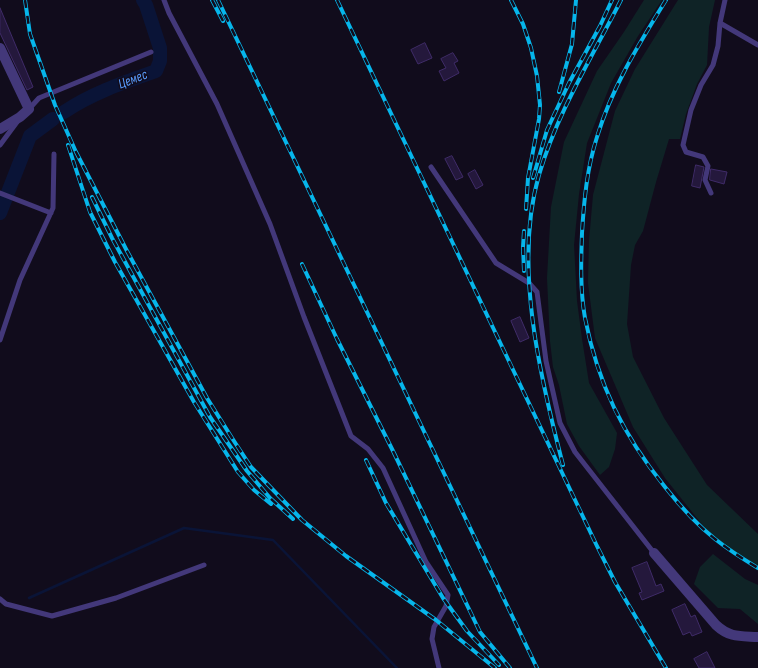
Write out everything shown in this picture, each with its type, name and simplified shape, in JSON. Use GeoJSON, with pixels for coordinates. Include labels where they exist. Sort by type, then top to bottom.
{"type":"FeatureCollection","features":[{"type":"Feature","properties":{"kind":"street"},"geometry":{"type":"LineString","coordinates":[[0,48],[29,109],[20,117],[0,129]]}},
{"type":"Feature","properties":{"kind":"street"},"geometry":{"type":"LineString","coordinates":[[654,553],[716,625],[724,632],[732,635],[758,636]]}},
{"type":"Feature","properties":{"kind":"lane"},"geometry":{"type":"LineString","coordinates":[[164,0],[169,13],[217,104],[267,217],[304,317],[351,436],[368,449],[382,468],[426,562],[448,595],[446,606],[434,627],[432,639],[439,668]]}},
{"type":"Feature","properties":{"kind":"lane"},"geometry":{"type":"LineString","coordinates":[[711,193],[705,180],[708,166],[703,157],[686,152],[683,145],[691,110],[701,85],[713,65],[718,46],[720,23],[725,0]]}},
{"type":"Feature","properties":{"kind":"lane"},"geometry":{"type":"LineString","coordinates":[[720,23],[758,45]]}},
{"type":"Feature","properties":{"kind":"lane"},"geometry":{"type":"LineString","coordinates":[[29,109],[39,98],[151,52]]}},
{"type":"Feature","properties":{"kind":"lane"},"geometry":{"type":"LineString","coordinates":[[0,145],[20,117]]}},
{"type":"Feature","properties":{"kind":"lane"},"geometry":{"type":"LineString","coordinates":[[0,340],[20,280],[53,208],[54,154]]}},
{"type":"Feature","properties":{"kind":"lane"},"geometry":{"type":"LineString","coordinates":[[431,167],[496,263],[529,283],[537,292],[546,361],[560,423],[575,452],[654,553]]}},
{"type":"Feature","properties":{"kind":"lane"},"geometry":{"type":"LineString","coordinates":[[0,193],[51,213]]}},
{"type":"Feature","properties":{"kind":"lane"},"geometry":{"type":"LineString","coordinates":[[0,599],[6,604],[52,616],[116,598],[204,565]]}},
{"type":"Feature","properties":{"kind":"green space"},"geometry":{"type":"Polygon","coordinates":[[[644,0],[662,0],[638,36],[611,83],[587,143],[579,194],[574,245],[577,301],[589,383],[617,433],[615,449],[609,467],[600,475],[579,446],[567,424],[559,385],[553,367],[550,341],[547,278],[551,207],[564,142],[597,71],[644,0]]]}},
{"type":"Feature","properties":{"kind":"green space"},"geometry":{"type":"Polygon","coordinates":[[[678,0],[715,0],[709,27],[707,65],[697,84],[686,114],[680,139],[669,139],[643,231],[635,245],[631,265],[627,324],[633,357],[664,418],[707,485],[758,534],[758,571],[708,532],[665,478],[633,427],[595,338],[588,283],[589,241],[593,195],[615,111],[635,69],[678,0]]]}},
{"type":"Feature","properties":{"kind":"green space"},"geometry":{"type":"Polygon","coordinates":[[[713,554],[745,579],[758,585],[758,624],[740,609],[718,608],[694,584],[700,567],[713,554]]]}},
{"type":"Feature","properties":{"kind":"building"},"geometry":{"type":"Polygon","coordinates":[[[0,8],[33,87],[27,90],[0,33],[0,8]]]}},
{"type":"Feature","properties":{"kind":"building"},"geometry":{"type":"Polygon","coordinates":[[[425,43],[432,58],[418,64],[411,50],[425,43]]]}},
{"type":"Feature","properties":{"kind":"building"},"geometry":{"type":"Polygon","coordinates":[[[453,53],[458,61],[454,63],[459,73],[444,81],[439,71],[446,68],[441,59],[453,53]]]}},
{"type":"Feature","properties":{"kind":"building"},"geometry":{"type":"Polygon","coordinates":[[[452,156],[463,177],[456,180],[445,159],[452,156]]]}},
{"type":"Feature","properties":{"kind":"building"},"geometry":{"type":"Polygon","coordinates":[[[696,165],[704,167],[700,188],[692,186],[696,165]]]}},
{"type":"Feature","properties":{"kind":"building"},"geometry":{"type":"Polygon","coordinates":[[[711,169],[727,172],[724,184],[710,180],[711,169]]]}},
{"type":"Feature","properties":{"kind":"building"},"geometry":{"type":"Polygon","coordinates":[[[475,170],[483,185],[476,189],[468,174],[475,170]]]}},
{"type":"Feature","properties":{"kind":"building"},"geometry":{"type":"Polygon","coordinates":[[[520,317],[529,338],[520,342],[511,321],[520,317]]]}},
{"type":"Feature","properties":{"kind":"building"},"geometry":{"type":"Polygon","coordinates":[[[647,562],[656,586],[661,584],[664,591],[642,600],[639,593],[642,592],[632,568],[647,562]]]}},
{"type":"Feature","properties":{"kind":"building"},"geometry":{"type":"Polygon","coordinates":[[[685,604],[691,617],[695,615],[702,632],[692,636],[690,632],[683,635],[672,610],[685,604]]]}},
{"type":"Feature","properties":{"kind":"building"},"geometry":{"type":"Polygon","coordinates":[[[707,652],[715,668],[699,668],[694,659],[707,652]]]}},
{"type":"Feature","properties":{"kind":"waterway","name":"Цемес"},"geometry":{"type":"LineString","coordinates":[[64,112],[97,94],[156,71],[160,61],[160,48],[143,0]]}},
{"type":"Feature","properties":{"kind":"waterway","name":"Цемес"},"geometry":{"type":"LineString","coordinates":[[0,213],[30,136],[53,119]]}},
{"type":"Feature","properties":{"kind":"waterway"},"geometry":{"type":"LineString","coordinates":[[29,598],[184,528],[273,540],[397,668]]}},
{"type":"Feature","properties":{"kind":"railway"},"geometry":{"type":"LineString","coordinates":[[25,0],[30,34],[55,105],[76,152],[127,251],[207,398],[251,467],[302,520],[346,556],[436,620],[495,668]]}},
{"type":"Feature","properties":{"kind":"railway"},"geometry":{"type":"LineString","coordinates":[[212,0],[223,21]]}},
{"type":"Feature","properties":{"kind":"railway"},"geometry":{"type":"LineString","coordinates":[[218,0],[537,668]]}},
{"type":"Feature","properties":{"kind":"railway"},"geometry":{"type":"LineString","coordinates":[[337,0],[596,544],[615,582],[666,668]]}},
{"type":"Feature","properties":{"kind":"railway"},"geometry":{"type":"LineString","coordinates":[[511,0],[523,24],[531,48],[537,76],[540,105],[539,119],[528,178],[526,209]]}},
{"type":"Feature","properties":{"kind":"railway"},"geometry":{"type":"LineString","coordinates":[[559,92],[572,44],[576,0]]}},
{"type":"Feature","properties":{"kind":"railway"},"geometry":{"type":"LineString","coordinates":[[533,178],[547,130],[569,83],[600,26],[612,0]]}},
{"type":"Feature","properties":{"kind":"railway"},"geometry":{"type":"LineString","coordinates":[[563,465],[538,358],[533,320],[529,283],[529,245],[532,209],[539,175],[555,130],[565,107],[621,0]]}},
{"type":"Feature","properties":{"kind":"railway"},"geometry":{"type":"LineString","coordinates":[[666,0],[618,83],[603,119],[591,160],[586,184],[582,233],[581,265],[583,307],[590,342],[605,387],[625,428],[650,468],[676,501],[701,527],[741,558],[758,568]]}},
{"type":"Feature","properties":{"kind":"railway"},"geometry":{"type":"LineString","coordinates":[[68,145],[90,212],[115,262],[194,402],[238,472],[254,490],[271,504]]}},
{"type":"Feature","properties":{"kind":"railway"},"geometry":{"type":"LineString","coordinates":[[92,197],[112,238],[210,417],[247,471],[270,498],[293,519]]}},
{"type":"Feature","properties":{"kind":"railway"},"geometry":{"type":"LineString","coordinates":[[524,231],[524,271]]}},
{"type":"Feature","properties":{"kind":"railway"},"geometry":{"type":"LineString","coordinates":[[302,264],[480,632],[510,668]]}},
{"type":"Feature","properties":{"kind":"railway"},"geometry":{"type":"LineString","coordinates":[[366,460],[386,503],[443,598],[467,631],[499,665]]}}]}
